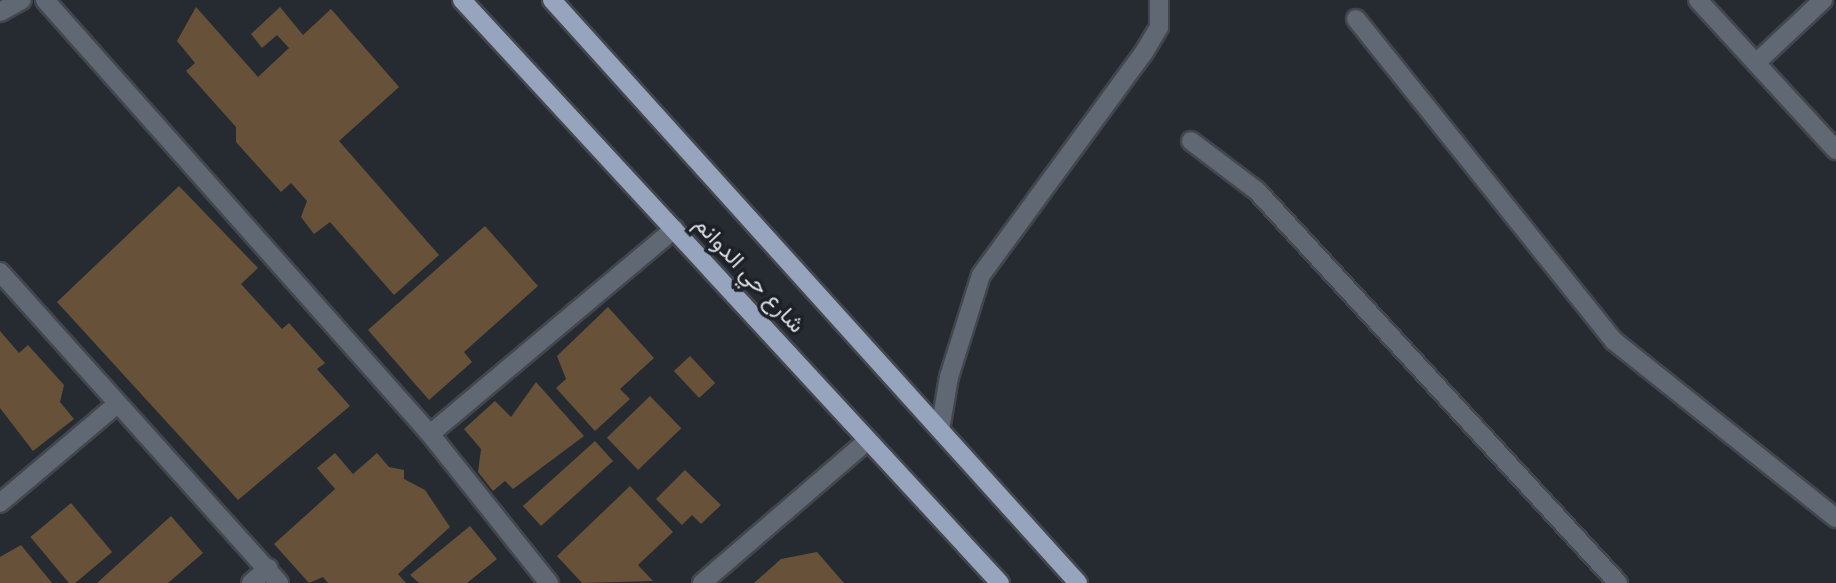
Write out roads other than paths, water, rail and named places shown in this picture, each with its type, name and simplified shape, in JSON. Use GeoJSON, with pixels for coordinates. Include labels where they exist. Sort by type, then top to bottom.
{"type":"FeatureCollection","features":[{"type":"Feature","properties":{"kind":"main road","name":"شارع حي الدوانم"},"geometry":{"type":"LineString","coordinates":[[462,0],[1000,583]]}},
{"type":"Feature","properties":{"kind":"main road","name":"شارع حي الدوانم"},"geometry":{"type":"LineString","coordinates":[[552,0],[1078,583]]}},
{"type":"Feature","properties":{"kind":"street"},"geometry":{"type":"LineString","coordinates":[[0,12],[22,0]]}},
{"type":"Feature","properties":{"kind":"street"},"geometry":{"type":"LineString","coordinates":[[45,0],[430,434],[549,583]]}},
{"type":"Feature","properties":{"kind":"street"},"geometry":{"type":"LineString","coordinates":[[940,430],[949,377],[981,275],[1143,54],[1158,27],[1159,0]]}},
{"type":"Feature","properties":{"kind":"street"},"geometry":{"type":"LineString","coordinates":[[1698,0],[1836,150]]}},
{"type":"Feature","properties":{"kind":"street"},"geometry":{"type":"LineString","coordinates":[[1756,63],[1823,0]]}},
{"type":"Feature","properties":{"kind":"street"},"geometry":{"type":"LineString","coordinates":[[1356,19],[1614,341],[1836,518]]}},
{"type":"Feature","properties":{"kind":"street"},"geometry":{"type":"LineString","coordinates":[[1191,141],[1257,191],[1618,583]]}},
{"type":"Feature","properties":{"kind":"street"},"geometry":{"type":"LineString","coordinates":[[430,434],[674,229]]}},
{"type":"Feature","properties":{"kind":"street"},"geometry":{"type":"LineString","coordinates":[[0,272],[116,405],[279,583]]}},
{"type":"Feature","properties":{"kind":"street"},"geometry":{"type":"LineString","coordinates":[[0,503],[116,405]]}},
{"type":"Feature","properties":{"kind":"street"},"geometry":{"type":"LineString","coordinates":[[702,583],[868,440]]}},
{"type":"Feature","properties":{"kind":"street"},"geometry":{"type":"LineString","coordinates":[[251,583],[268,568]]}}]}
